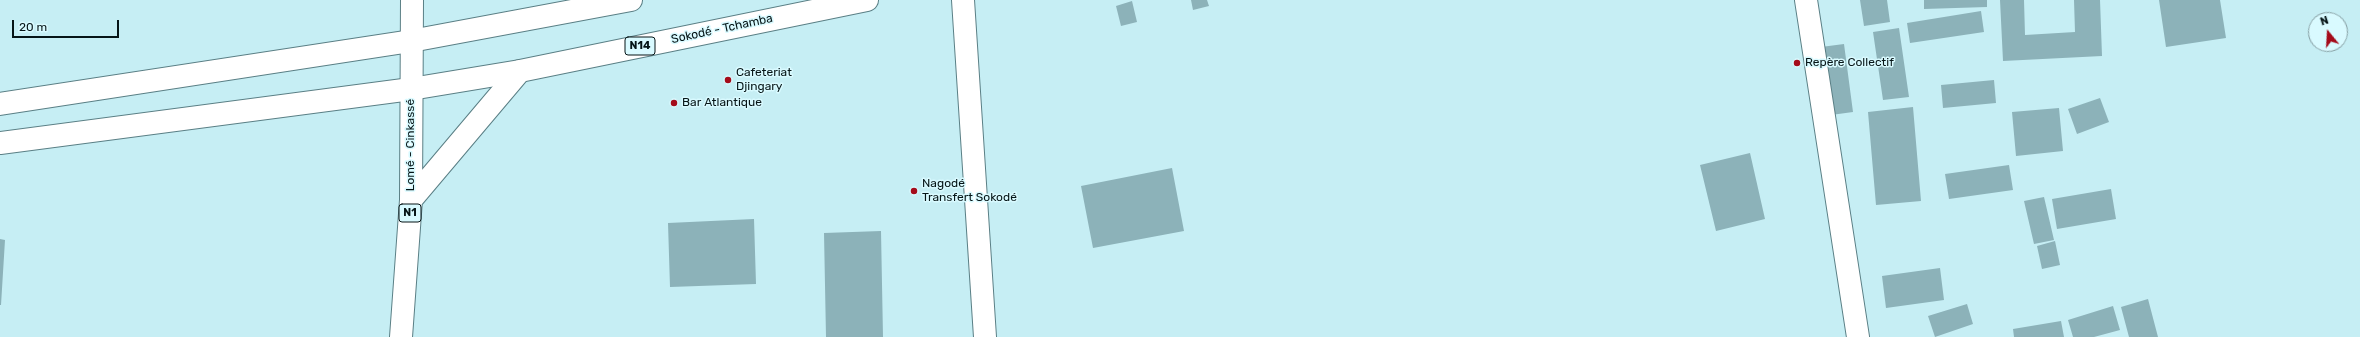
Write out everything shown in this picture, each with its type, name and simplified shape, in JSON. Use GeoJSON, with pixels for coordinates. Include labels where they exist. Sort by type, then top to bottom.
{"type":"FeatureCollection","features":[{"type":"Feature","properties":{"kind":"main road","name":"Lomé - Cinkassé"},"geometry":{"type":"LineString","coordinates":[[401,337],[412,200],[412,0]]}},
{"type":"Feature","properties":{"kind":"main road"},"geometry":{"type":"LineString","coordinates":[[0,104],[411,41],[631,0]]}},
{"type":"Feature","properties":{"kind":"main road","name":"Sokodé - Tchamba"},"geometry":{"type":"LineString","coordinates":[[0,143],[411,89],[520,71],[867,0]]}},
{"type":"Feature","properties":{"kind":"main road"},"geometry":{"type":"LineString","coordinates":[[963,0],[985,337]]}},
{"type":"Feature","properties":{"kind":"main road"},"geometry":{"type":"LineString","coordinates":[[1806,0],[1858,337]]}},
{"type":"Feature","properties":{"kind":"main road"},"geometry":{"type":"LineString","coordinates":[[412,200],[520,71]]}},
{"type":"Feature","properties":{"kind":"building"},"geometry":{"type":"Polygon","coordinates":[[[1191,0],[1207,0],[1209,6],[1193,10],[1191,0]]]}},
{"type":"Feature","properties":{"kind":"building"},"geometry":{"type":"Polygon","coordinates":[[[1860,0],[1887,0],[1890,22],[1864,26],[1860,0]]]}},
{"type":"Feature","properties":{"kind":"building"},"geometry":{"type":"Polygon","coordinates":[[[1924,0],[1987,0],[1987,7],[1924,9],[1924,0]]]}},
{"type":"Feature","properties":{"kind":"building"},"geometry":{"type":"Polygon","coordinates":[[[2000,0],[2024,0],[2025,35],[2075,32],[2074,0],[2100,0],[2102,56],[2003,61],[2000,0]]]}},
{"type":"Feature","properties":{"kind":"building"},"geometry":{"type":"Polygon","coordinates":[[[2159,0],[2220,0],[2226,38],[2166,47],[2159,0]]]}},
{"type":"Feature","properties":{"kind":"building"},"geometry":{"type":"Polygon","coordinates":[[[1132,1],[1137,22],[1121,26],[1116,6],[1132,1]]]}},
{"type":"Feature","properties":{"kind":"building"},"geometry":{"type":"Polygon","coordinates":[[[1981,11],[1984,32],[1910,43],[1907,23],[1981,11]]]}},
{"type":"Feature","properties":{"kind":"building"},"geometry":{"type":"Polygon","coordinates":[[[1899,28],[1909,97],[1883,100],[1873,32],[1899,28]]]}},
{"type":"Feature","properties":{"kind":"building"},"geometry":{"type":"Polygon","coordinates":[[[1844,44],[1853,112],[1831,115],[1821,47],[1844,44]]]}},
{"type":"Feature","properties":{"kind":"building"},"geometry":{"type":"Polygon","coordinates":[[[1994,80],[1996,103],[1943,108],[1941,85],[1994,80]]]}},
{"type":"Feature","properties":{"kind":"building"},"geometry":{"type":"Polygon","coordinates":[[[2100,98],[2109,122],[2077,134],[2068,109],[2100,98]]]}},
{"type":"Feature","properties":{"kind":"building"},"geometry":{"type":"Polygon","coordinates":[[[1913,107],[1921,201],[1876,205],[1868,112],[1913,107]]]}},
{"type":"Feature","properties":{"kind":"building"},"geometry":{"type":"Polygon","coordinates":[[[2059,108],[2063,151],[2016,156],[2012,112],[2059,108]]]}},
{"type":"Feature","properties":{"kind":"building"},"geometry":{"type":"Polygon","coordinates":[[[1750,153],[1765,219],[1716,231],[1700,165],[1750,153]]]}},
{"type":"Feature","properties":{"kind":"building"},"geometry":{"type":"Polygon","coordinates":[[[2009,165],[2013,190],[1949,199],[1945,174],[2009,165]]]}},
{"type":"Feature","properties":{"kind":"building"},"geometry":{"type":"Polygon","coordinates":[[[1172,168],[1184,231],[1093,248],[1081,186],[1172,168]]]}},
{"type":"Feature","properties":{"kind":"building"},"geometry":{"type":"Polygon","coordinates":[[[2111,189],[2116,219],[2057,229],[2052,199],[2111,189]]]}},
{"type":"Feature","properties":{"kind":"building"},"geometry":{"type":"Polygon","coordinates":[[[2044,197],[2054,240],[2034,244],[2024,201],[2044,197]]]}},
{"type":"Feature","properties":{"kind":"building"},"geometry":{"type":"Polygon","coordinates":[[[754,219],[756,284],[670,287],[668,223],[754,219]]]}},
{"type":"Feature","properties":{"kind":"building"},"geometry":{"type":"Polygon","coordinates":[[[881,231],[883,337],[826,337],[824,233],[881,231]]]}},
{"type":"Feature","properties":{"kind":"building"},"geometry":{"type":"Polygon","coordinates":[[[0,239],[5,240],[1,305],[0,305],[0,239]]]}},
{"type":"Feature","properties":{"kind":"building"},"geometry":{"type":"Polygon","coordinates":[[[2055,241],[2060,265],[2042,269],[2037,246],[2055,241]]]}},
{"type":"Feature","properties":{"kind":"building"},"geometry":{"type":"Polygon","coordinates":[[[1940,268],[1944,300],[1886,308],[1882,276],[1940,268]]]}},
{"type":"Feature","properties":{"kind":"building"},"geometry":{"type":"Polygon","coordinates":[[[2148,299],[2158,337],[2129,337],[2121,307],[2148,299]]]}},
{"type":"Feature","properties":{"kind":"building"},"geometry":{"type":"Polygon","coordinates":[[[1967,304],[1973,324],[1935,337],[1928,316],[1967,304]]]}},
{"type":"Feature","properties":{"kind":"building"},"geometry":{"type":"Polygon","coordinates":[[[2113,306],[2120,330],[2094,337],[2073,337],[2068,320],[2113,306]]]}},
{"type":"Feature","properties":{"kind":"building"},"geometry":{"type":"Polygon","coordinates":[[[2061,321],[2064,337],[2014,337],[2013,329],[2061,321]]]}},
{"type":"Feature","properties":{"kind":"place","name":"Repère Collectif"},"geometry":{"type":"Point","coordinates":[1797,63]}},
{"type":"Feature","properties":{"kind":"place","name":"Cafeteriat Djingary"},"geometry":{"type":"Point","coordinates":[728,80]}},
{"type":"Feature","properties":{"kind":"place","name":"Bar Atlantique"},"geometry":{"type":"Point","coordinates":[674,103]}},
{"type":"Feature","properties":{"kind":"place","name":"Nagodé Transfert Sokodé"},"geometry":{"type":"Point","coordinates":[914,191]}}]}
